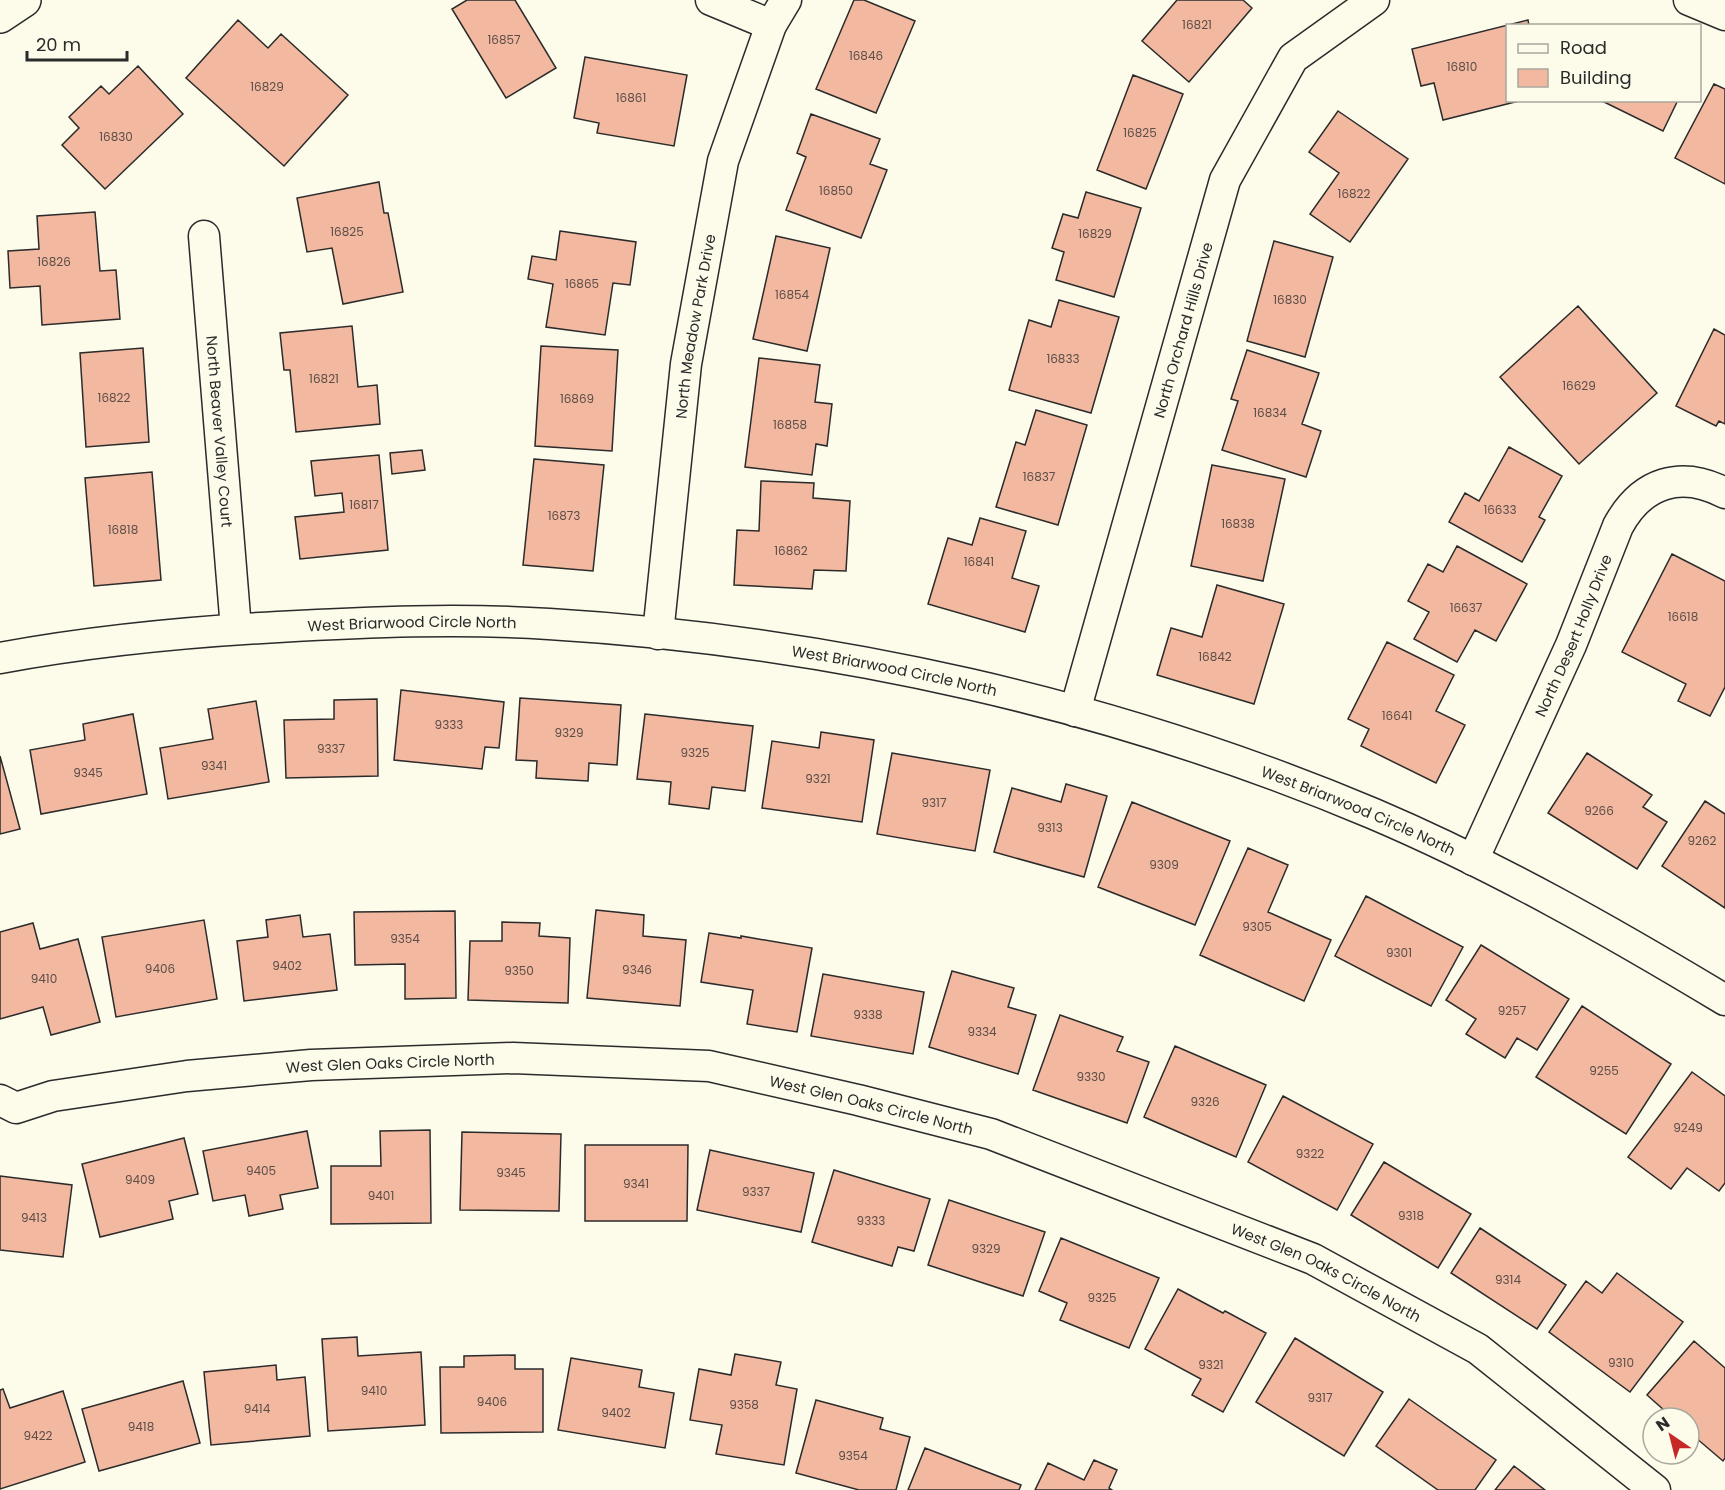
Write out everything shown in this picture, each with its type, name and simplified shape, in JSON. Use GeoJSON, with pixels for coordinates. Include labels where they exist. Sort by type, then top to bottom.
{"type":"FeatureCollection","features":[{"type":"Feature","properties":{"kind":"main road"},"geometry":{"type":"LineString","coordinates":[[0,16],[24,0]]}},
{"type":"Feature","properties":{"kind":"street","name":"North Meadow Park Drive"},"geometry":{"type":"LineString","coordinates":[[658,634],[686,364],[723,161],[779,13],[711,0]]}},
{"type":"Feature","properties":{"kind":"street","name":"North Orchard Hills Drive"},"geometry":{"type":"LineString","coordinates":[[1076,711],[1225,180],[1293,58],[1374,0]]}},
{"type":"Feature","properties":{"kind":"street"},"geometry":{"type":"LineString","coordinates":[[1689,0],[1725,15]]}},
{"type":"Feature","properties":{"kind":"street","name":"North Beaver Valley Court"},"geometry":{"type":"LineString","coordinates":[[204,236],[236,629]]}},
{"type":"Feature","properties":{"kind":"street","name":"North Desert Holly Drive"},"geometry":{"type":"LineString","coordinates":[[1473,860],[1571,645],[1618,526],[1626,512],[1639,498],[1656,487],[1676,481],[1697,482],[1725,493]]}},
{"type":"Feature","properties":{"kind":"street","name":"West Briarwood Circle North"},"geometry":{"type":"LineString","coordinates":[[0,658],[142,637],[236,629],[338,623],[445,621],[549,624],[658,634],[758,645],[874,664],[984,687],[1076,711],[1171,739],[1275,775],[1376,815],[1473,860],[1597,924],[1725,1000]]}},
{"type":"Feature","properties":{"kind":"street","name":"West Glen Oaks Circle North"},"geometry":{"type":"LineString","coordinates":[[0,1100],[16,1108],[53,1096],[187,1076],[311,1065],[513,1058],[709,1066],[858,1100],[991,1134],[1313,1259],[1478,1349],[1655,1490]]}},
{"type":"Feature","properties":{"kind":"building"},"geometry":{"type":"Polygon","coordinates":[[[467,0],[515,0],[556,68],[506,98],[452,9],[467,0]]]}},
{"type":"Feature","properties":{"kind":"building"},"geometry":{"type":"Polygon","coordinates":[[[854,0],[864,0],[915,21],[876,113],[816,89],[854,0]]]}},
{"type":"Feature","properties":{"kind":"building"},"geometry":{"type":"Polygon","coordinates":[[[1177,0],[1243,0],[1252,8],[1189,82],[1142,41],[1177,0]]]}},
{"type":"Feature","properties":{"kind":"building"},"geometry":{"type":"Polygon","coordinates":[[[238,20],[268,48],[281,34],[348,95],[284,166],[186,78],[238,20]]]}},
{"type":"Feature","properties":{"kind":"building"},"geometry":{"type":"Polygon","coordinates":[[[1528,20],[1529,24],[1512,24],[1528,20]]]}},
{"type":"Feature","properties":{"kind":"building"},"geometry":{"type":"Polygon","coordinates":[[[1506,26],[1506,102],[1515,102],[1443,120],[1434,83],[1421,86],[1412,49],[1506,26]]]}},
{"type":"Feature","properties":{"kind":"building"},"geometry":{"type":"Polygon","coordinates":[[[585,57],[687,75],[674,146],[597,133],[599,123],[574,118],[585,57]]]}},
{"type":"Feature","properties":{"kind":"building"},"geometry":{"type":"Polygon","coordinates":[[[138,66],[183,114],[105,189],[62,145],[79,128],[69,117],[101,86],[109,94],[138,66]]]}},
{"type":"Feature","properties":{"kind":"building"},"geometry":{"type":"Polygon","coordinates":[[[1133,75],[1183,94],[1146,189],[1097,170],[1133,75]]]}},
{"type":"Feature","properties":{"kind":"building"},"geometry":{"type":"Polygon","coordinates":[[[1714,84],[1725,89],[1725,184],[1675,158],[1714,84]]]}},
{"type":"Feature","properties":{"kind":"building"},"geometry":{"type":"Polygon","coordinates":[[[1604,102],[1677,102],[1663,131],[1604,102]]]}},
{"type":"Feature","properties":{"kind":"building"},"geometry":{"type":"Polygon","coordinates":[[[1338,111],[1408,159],[1350,242],[1310,214],[1339,173],[1309,152],[1338,111]]]}},
{"type":"Feature","properties":{"kind":"building"},"geometry":{"type":"Polygon","coordinates":[[[811,114],[880,139],[870,164],[887,170],[861,238],[786,210],[806,157],[797,153],[811,114]]]}},
{"type":"Feature","properties":{"kind":"building"},"geometry":{"type":"Polygon","coordinates":[[[379,182],[384,213],[388,213],[403,292],[343,304],[332,248],[307,252],[297,198],[379,182]]]}},
{"type":"Feature","properties":{"kind":"building"},"geometry":{"type":"Polygon","coordinates":[[[1086,192],[1141,208],[1114,297],[1056,280],[1064,252],[1052,248],[1063,214],[1078,218],[1086,192]]]}},
{"type":"Feature","properties":{"kind":"building"},"geometry":{"type":"Polygon","coordinates":[[[95,212],[100,271],[116,270],[120,319],[42,325],[40,286],[10,288],[8,251],[39,249],[37,216],[95,212]]]}},
{"type":"Feature","properties":{"kind":"building"},"geometry":{"type":"Polygon","coordinates":[[[560,231],[636,242],[630,285],[613,283],[605,335],[546,327],[553,284],[528,279],[532,256],[556,260],[560,231]]]}},
{"type":"Feature","properties":{"kind":"building"},"geometry":{"type":"Polygon","coordinates":[[[776,236],[830,248],[807,351],[753,339],[776,236]]]}},
{"type":"Feature","properties":{"kind":"building"},"geometry":{"type":"Polygon","coordinates":[[[1274,241],[1333,257],[1305,357],[1247,341],[1274,241]]]}},
{"type":"Feature","properties":{"kind":"building"},"geometry":{"type":"Polygon","coordinates":[[[1059,300],[1119,317],[1091,413],[1009,390],[1029,320],[1051,327],[1059,300]]]}},
{"type":"Feature","properties":{"kind":"building"},"geometry":{"type":"Polygon","coordinates":[[[1578,306],[1657,393],[1579,464],[1500,377],[1578,306]]]}},
{"type":"Feature","properties":{"kind":"building"},"geometry":{"type":"Polygon","coordinates":[[[352,326],[358,387],[377,385],[380,424],[296,432],[290,370],[284,370],[280,333],[352,326]]]}},
{"type":"Feature","properties":{"kind":"building"},"geometry":{"type":"Polygon","coordinates":[[[1714,329],[1725,335],[1725,424],[1719,421],[1716,426],[1676,406],[1714,329]]]}},
{"type":"Feature","properties":{"kind":"building"},"geometry":{"type":"Polygon","coordinates":[[[541,346],[618,350],[612,451],[535,446],[541,346]]]}},
{"type":"Feature","properties":{"kind":"building"},"geometry":{"type":"Polygon","coordinates":[[[143,348],[149,442],[86,447],[80,353],[143,348]]]}},
{"type":"Feature","properties":{"kind":"building"},"geometry":{"type":"Polygon","coordinates":[[[1247,350],[1319,373],[1302,424],[1321,431],[1306,477],[1222,450],[1238,401],[1231,399],[1247,350]]]}},
{"type":"Feature","properties":{"kind":"building"},"geometry":{"type":"Polygon","coordinates":[[[759,358],[820,365],[815,402],[832,404],[827,446],[816,444],[812,475],[745,467],[759,358]]]}},
{"type":"Feature","properties":{"kind":"building"},"geometry":{"type":"Polygon","coordinates":[[[1036,410],[1087,425],[1058,525],[996,507],[1016,442],[1025,445],[1036,410]]]}},
{"type":"Feature","properties":{"kind":"building"},"geometry":{"type":"Polygon","coordinates":[[[1509,447],[1562,476],[1539,517],[1545,520],[1522,562],[1449,522],[1465,493],[1479,501],[1509,447]]]}},
{"type":"Feature","properties":{"kind":"building"},"geometry":{"type":"Polygon","coordinates":[[[422,450],[425,470],[392,474],[390,453],[422,450]]]}},
{"type":"Feature","properties":{"kind":"building"},"geometry":{"type":"Polygon","coordinates":[[[379,455],[388,550],[300,559],[295,517],[344,512],[342,493],[315,496],[311,461],[379,455]]]}},
{"type":"Feature","properties":{"kind":"building"},"geometry":{"type":"Polygon","coordinates":[[[534,459],[604,465],[593,571],[523,565],[534,459]]]}},
{"type":"Feature","properties":{"kind":"building"},"geometry":{"type":"Polygon","coordinates":[[[1212,465],[1285,479],[1263,581],[1191,566],[1212,465]]]}},
{"type":"Feature","properties":{"kind":"building"},"geometry":{"type":"Polygon","coordinates":[[[152,472],[161,580],[94,586],[85,478],[152,472]]]}},
{"type":"Feature","properties":{"kind":"building"},"geometry":{"type":"Polygon","coordinates":[[[761,481],[814,483],[813,498],[850,501],[846,571],[814,570],[812,589],[734,585],[737,530],[759,531],[761,481]]]}},
{"type":"Feature","properties":{"kind":"building"},"geometry":{"type":"Polygon","coordinates":[[[980,518],[1026,531],[1012,578],[1039,586],[1025,632],[928,604],[948,538],[972,545],[980,518]]]}},
{"type":"Feature","properties":{"kind":"building"},"geometry":{"type":"Polygon","coordinates":[[[1457,546],[1527,584],[1496,641],[1475,630],[1457,662],[1414,639],[1429,612],[1408,601],[1428,564],[1443,572],[1457,546]]]}},
{"type":"Feature","properties":{"kind":"building"},"geometry":{"type":"Polygon","coordinates":[[[1672,554],[1725,581],[1725,687],[1710,716],[1678,701],[1686,684],[1622,652],[1672,554]]]}},
{"type":"Feature","properties":{"kind":"building"},"geometry":{"type":"Polygon","coordinates":[[[1217,585],[1284,604],[1254,704],[1157,675],[1171,628],[1202,637],[1217,585]]]}},
{"type":"Feature","properties":{"kind":"building"},"geometry":{"type":"Polygon","coordinates":[[[1387,642],[1454,675],[1436,711],[1465,725],[1436,783],[1361,746],[1369,729],[1348,719],[1387,642]]]}},
{"type":"Feature","properties":{"kind":"building"},"geometry":{"type":"Polygon","coordinates":[[[401,690],[504,702],[499,748],[485,747],[482,769],[394,760],[401,690]]]}},
{"type":"Feature","properties":{"kind":"building"},"geometry":{"type":"Polygon","coordinates":[[[520,698],[621,705],[617,765],[589,763],[588,781],[536,778],[537,761],[516,760],[520,698]]]}},
{"type":"Feature","properties":{"kind":"building"},"geometry":{"type":"Polygon","coordinates":[[[377,699],[378,776],[286,778],[284,720],[334,719],[334,700],[377,699]]]}},
{"type":"Feature","properties":{"kind":"building"},"geometry":{"type":"Polygon","coordinates":[[[256,701],[269,782],[168,799],[160,748],[213,739],[208,709],[256,701]]]}},
{"type":"Feature","properties":{"kind":"building"},"geometry":{"type":"Polygon","coordinates":[[[133,714],[147,794],[41,814],[30,750],[85,740],[83,724],[133,714]]]}},
{"type":"Feature","properties":{"kind":"building"},"geometry":{"type":"Polygon","coordinates":[[[645,714],[753,726],[745,791],[712,787],[709,809],[669,804],[671,782],[637,779],[645,714]]]}},
{"type":"Feature","properties":{"kind":"building"},"geometry":{"type":"Polygon","coordinates":[[[821,732],[874,740],[862,822],[762,808],[772,741],[819,748],[821,732]]]}},
{"type":"Feature","properties":{"kind":"building"},"geometry":{"type":"Polygon","coordinates":[[[892,753],[990,770],[975,851],[877,834],[892,753]]]}},
{"type":"Feature","properties":{"kind":"building"},"geometry":{"type":"Polygon","coordinates":[[[1587,753],[1652,795],[1643,807],[1667,822],[1637,869],[1548,813],[1587,753]]]}},
{"type":"Feature","properties":{"kind":"building"},"geometry":{"type":"Polygon","coordinates":[[[0,756],[20,829],[0,834],[0,756]]]}},
{"type":"Feature","properties":{"kind":"building"},"geometry":{"type":"Polygon","coordinates":[[[1066,784],[1107,796],[1084,877],[994,852],[1012,788],[1061,802],[1066,784]]]}},
{"type":"Feature","properties":{"kind":"building"},"geometry":{"type":"Polygon","coordinates":[[[1705,801],[1725,814],[1725,908],[1662,866],[1705,801]]]}},
{"type":"Feature","properties":{"kind":"building"},"geometry":{"type":"Polygon","coordinates":[[[1132,802],[1230,841],[1195,925],[1098,887],[1132,802]]]}},
{"type":"Feature","properties":{"kind":"building"},"geometry":{"type":"Polygon","coordinates":[[[1248,848],[1288,865],[1268,912],[1331,940],[1304,1001],[1200,955],[1248,848]]]}},
{"type":"Feature","properties":{"kind":"building"},"geometry":{"type":"Polygon","coordinates":[[[1366,896],[1463,947],[1431,1006],[1335,956],[1366,896]]]}},
{"type":"Feature","properties":{"kind":"building"},"geometry":{"type":"Polygon","coordinates":[[[596,910],[644,915],[643,936],[686,940],[680,1006],[587,998],[596,910]]]}},
{"type":"Feature","properties":{"kind":"building"},"geometry":{"type":"Polygon","coordinates":[[[455,911],[456,998],[405,999],[405,964],[355,965],[354,912],[455,911]]]}},
{"type":"Feature","properties":{"kind":"building"},"geometry":{"type":"Polygon","coordinates":[[[300,915],[303,937],[330,934],[337,990],[244,1001],[237,941],[268,937],[266,920],[300,915]]]}},
{"type":"Feature","properties":{"kind":"building"},"geometry":{"type":"Polygon","coordinates":[[[204,920],[217,999],[116,1017],[102,937],[204,920]]]}},
{"type":"Feature","properties":{"kind":"building"},"geometry":{"type":"Polygon","coordinates":[[[502,922],[540,923],[539,936],[570,938],[568,1003],[468,1000],[470,941],[502,941],[502,922]]]}},
{"type":"Feature","properties":{"kind":"building"},"geometry":{"type":"Polygon","coordinates":[[[33,923],[40,949],[78,939],[100,1022],[51,1035],[43,1007],[0,1019],[0,932],[33,923]]]}},
{"type":"Feature","properties":{"kind":"building"},"geometry":{"type":"Polygon","coordinates":[[[709,933],[812,948],[797,1032],[747,1024],[753,990],[701,982],[709,933]]]}},
{"type":"Feature","properties":{"kind":"building"},"geometry":{"type":"Polygon","coordinates":[[[1481,945],[1569,999],[1537,1050],[1517,1038],[1505,1058],[1466,1034],[1476,1019],[1446,1000],[1481,945]]]}},
{"type":"Feature","properties":{"kind":"building"},"geometry":{"type":"Polygon","coordinates":[[[952,971],[1014,988],[1008,1007],[1036,1015],[1018,1074],[929,1047],[952,971]]]}},
{"type":"Feature","properties":{"kind":"building"},"geometry":{"type":"Polygon","coordinates":[[[823,974],[924,992],[913,1054],[811,1036],[823,974]]]}},
{"type":"Feature","properties":{"kind":"building"},"geometry":{"type":"Polygon","coordinates":[[[1582,1006],[1671,1064],[1626,1134],[1536,1077],[1582,1006]]]}},
{"type":"Feature","properties":{"kind":"building"},"geometry":{"type":"Polygon","coordinates":[[[1060,1015],[1123,1037],[1117,1051],[1149,1062],[1127,1123],[1033,1090],[1060,1015]]]}},
{"type":"Feature","properties":{"kind":"building"},"geometry":{"type":"Polygon","coordinates":[[[1175,1046],[1266,1085],[1236,1157],[1144,1117],[1175,1046]]]}},
{"type":"Feature","properties":{"kind":"building"},"geometry":{"type":"Polygon","coordinates":[[[1692,1072],[1725,1096],[1725,1183],[1719,1191],[1687,1168],[1671,1189],[1628,1157],[1692,1072]]]}},
{"type":"Feature","properties":{"kind":"building"},"geometry":{"type":"Polygon","coordinates":[[[1283,1096],[1373,1144],[1337,1210],[1248,1162],[1283,1096]]]}},
{"type":"Feature","properties":{"kind":"building"},"geometry":{"type":"Polygon","coordinates":[[[430,1130],[431,1223],[331,1224],[331,1166],[381,1166],[380,1131],[430,1130]]]}},
{"type":"Feature","properties":{"kind":"building"},"geometry":{"type":"Polygon","coordinates":[[[307,1131],[318,1188],[280,1195],[283,1209],[249,1216],[245,1195],[213,1201],[203,1151],[307,1131]]]}},
{"type":"Feature","properties":{"kind":"building"},"geometry":{"type":"Polygon","coordinates":[[[462,1132],[561,1134],[559,1211],[460,1210],[462,1132]]]}},
{"type":"Feature","properties":{"kind":"building"},"geometry":{"type":"Polygon","coordinates":[[[184,1138],[198,1194],[169,1201],[173,1219],[100,1237],[82,1164],[184,1138]]]}},
{"type":"Feature","properties":{"kind":"building"},"geometry":{"type":"Polygon","coordinates":[[[585,1145],[688,1145],[687,1221],[585,1221],[585,1145]]]}},
{"type":"Feature","properties":{"kind":"building"},"geometry":{"type":"Polygon","coordinates":[[[710,1150],[814,1173],[801,1232],[697,1210],[710,1150]]]}},
{"type":"Feature","properties":{"kind":"building"},"geometry":{"type":"Polygon","coordinates":[[[1384,1162],[1471,1214],[1438,1268],[1351,1215],[1384,1162]]]}},
{"type":"Feature","properties":{"kind":"building"},"geometry":{"type":"Polygon","coordinates":[[[834,1170],[930,1199],[914,1251],[898,1247],[892,1266],[812,1242],[834,1170]]]}},
{"type":"Feature","properties":{"kind":"building"},"geometry":{"type":"Polygon","coordinates":[[[0,1176],[72,1185],[63,1257],[0,1250],[0,1176]]]}},
{"type":"Feature","properties":{"kind":"building"},"geometry":{"type":"Polygon","coordinates":[[[949,1200],[1045,1232],[1023,1296],[928,1265],[949,1200]]]}},
{"type":"Feature","properties":{"kind":"building"},"geometry":{"type":"Polygon","coordinates":[[[1480,1228],[1566,1285],[1537,1329],[1451,1273],[1480,1228]]]}},
{"type":"Feature","properties":{"kind":"building"},"geometry":{"type":"Polygon","coordinates":[[[1061,1238],[1159,1278],[1129,1348],[1060,1320],[1067,1303],[1039,1291],[1061,1238]]]}},
{"type":"Feature","properties":{"kind":"building"},"geometry":{"type":"Polygon","coordinates":[[[1617,1273],[1683,1322],[1630,1392],[1549,1332],[1586,1281],[1602,1293],[1617,1273]]]}},
{"type":"Feature","properties":{"kind":"building"},"geometry":{"type":"Polygon","coordinates":[[[1178,1289],[1266,1333],[1223,1412],[1192,1395],[1201,1379],[1145,1349],[1178,1289]]]}},
{"type":"Feature","properties":{"kind":"building"},"geometry":{"type":"Polygon","coordinates":[[[357,1337],[358,1356],[421,1352],[425,1425],[328,1431],[322,1339],[357,1337]]]}},
{"type":"Feature","properties":{"kind":"building"},"geometry":{"type":"Polygon","coordinates":[[[1295,1338],[1383,1392],[1344,1456],[1256,1402],[1295,1338]]]}},
{"type":"Feature","properties":{"kind":"building"},"geometry":{"type":"Polygon","coordinates":[[[1694,1341],[1725,1368],[1725,1458],[1723,1461],[1701,1442],[1701,1406],[1659,1406],[1647,1395],[1694,1341]]]}},
{"type":"Feature","properties":{"kind":"building"},"geometry":{"type":"Polygon","coordinates":[[[735,1354],[781,1362],[776,1385],[797,1389],[784,1465],[716,1454],[722,1425],[690,1420],[699,1369],[731,1375],[735,1354]]]}},
{"type":"Feature","properties":{"kind":"building"},"geometry":{"type":"Polygon","coordinates":[[[515,1355],[515,1369],[543,1369],[543,1432],[441,1433],[440,1367],[464,1367],[464,1356],[515,1355]]]}},
{"type":"Feature","properties":{"kind":"building"},"geometry":{"type":"Polygon","coordinates":[[[571,1358],[642,1370],[639,1387],[674,1393],[665,1448],[558,1430],[571,1358]]]}},
{"type":"Feature","properties":{"kind":"building"},"geometry":{"type":"Polygon","coordinates":[[[276,1365],[277,1380],[305,1377],[310,1436],[211,1445],[204,1372],[276,1365]]]}},
{"type":"Feature","properties":{"kind":"building"},"geometry":{"type":"Polygon","coordinates":[[[183,1381],[200,1443],[99,1471],[82,1409],[183,1381]]]}},
{"type":"Feature","properties":{"kind":"building"},"geometry":{"type":"Polygon","coordinates":[[[3,1389],[10,1408],[63,1391],[85,1462],[0,1489],[0,1390],[3,1389]]]}},
{"type":"Feature","properties":{"kind":"building"},"geometry":{"type":"Polygon","coordinates":[[[1409,1399],[1496,1460],[1475,1490],[1438,1490],[1376,1446],[1409,1399]]]}},
{"type":"Feature","properties":{"kind":"building"},"geometry":{"type":"Polygon","coordinates":[[[816,1400],[883,1418],[880,1429],[910,1437],[896,1490],[859,1490],[796,1473],[816,1400]]]}},
{"type":"Feature","properties":{"kind":"building"},"geometry":{"type":"Polygon","coordinates":[[[925,1448],[1021,1485],[1019,1490],[908,1490],[925,1448]]]}},
{"type":"Feature","properties":{"kind":"building"},"geometry":{"type":"Polygon","coordinates":[[[1094,1460],[1117,1470],[1109,1488],[1112,1490],[1035,1490],[1048,1463],[1084,1480],[1094,1460]]]}},
{"type":"Feature","properties":{"kind":"building"},"geometry":{"type":"Polygon","coordinates":[[[1514,1466],[1545,1490],[1495,1490],[1514,1466]]]}}]}
